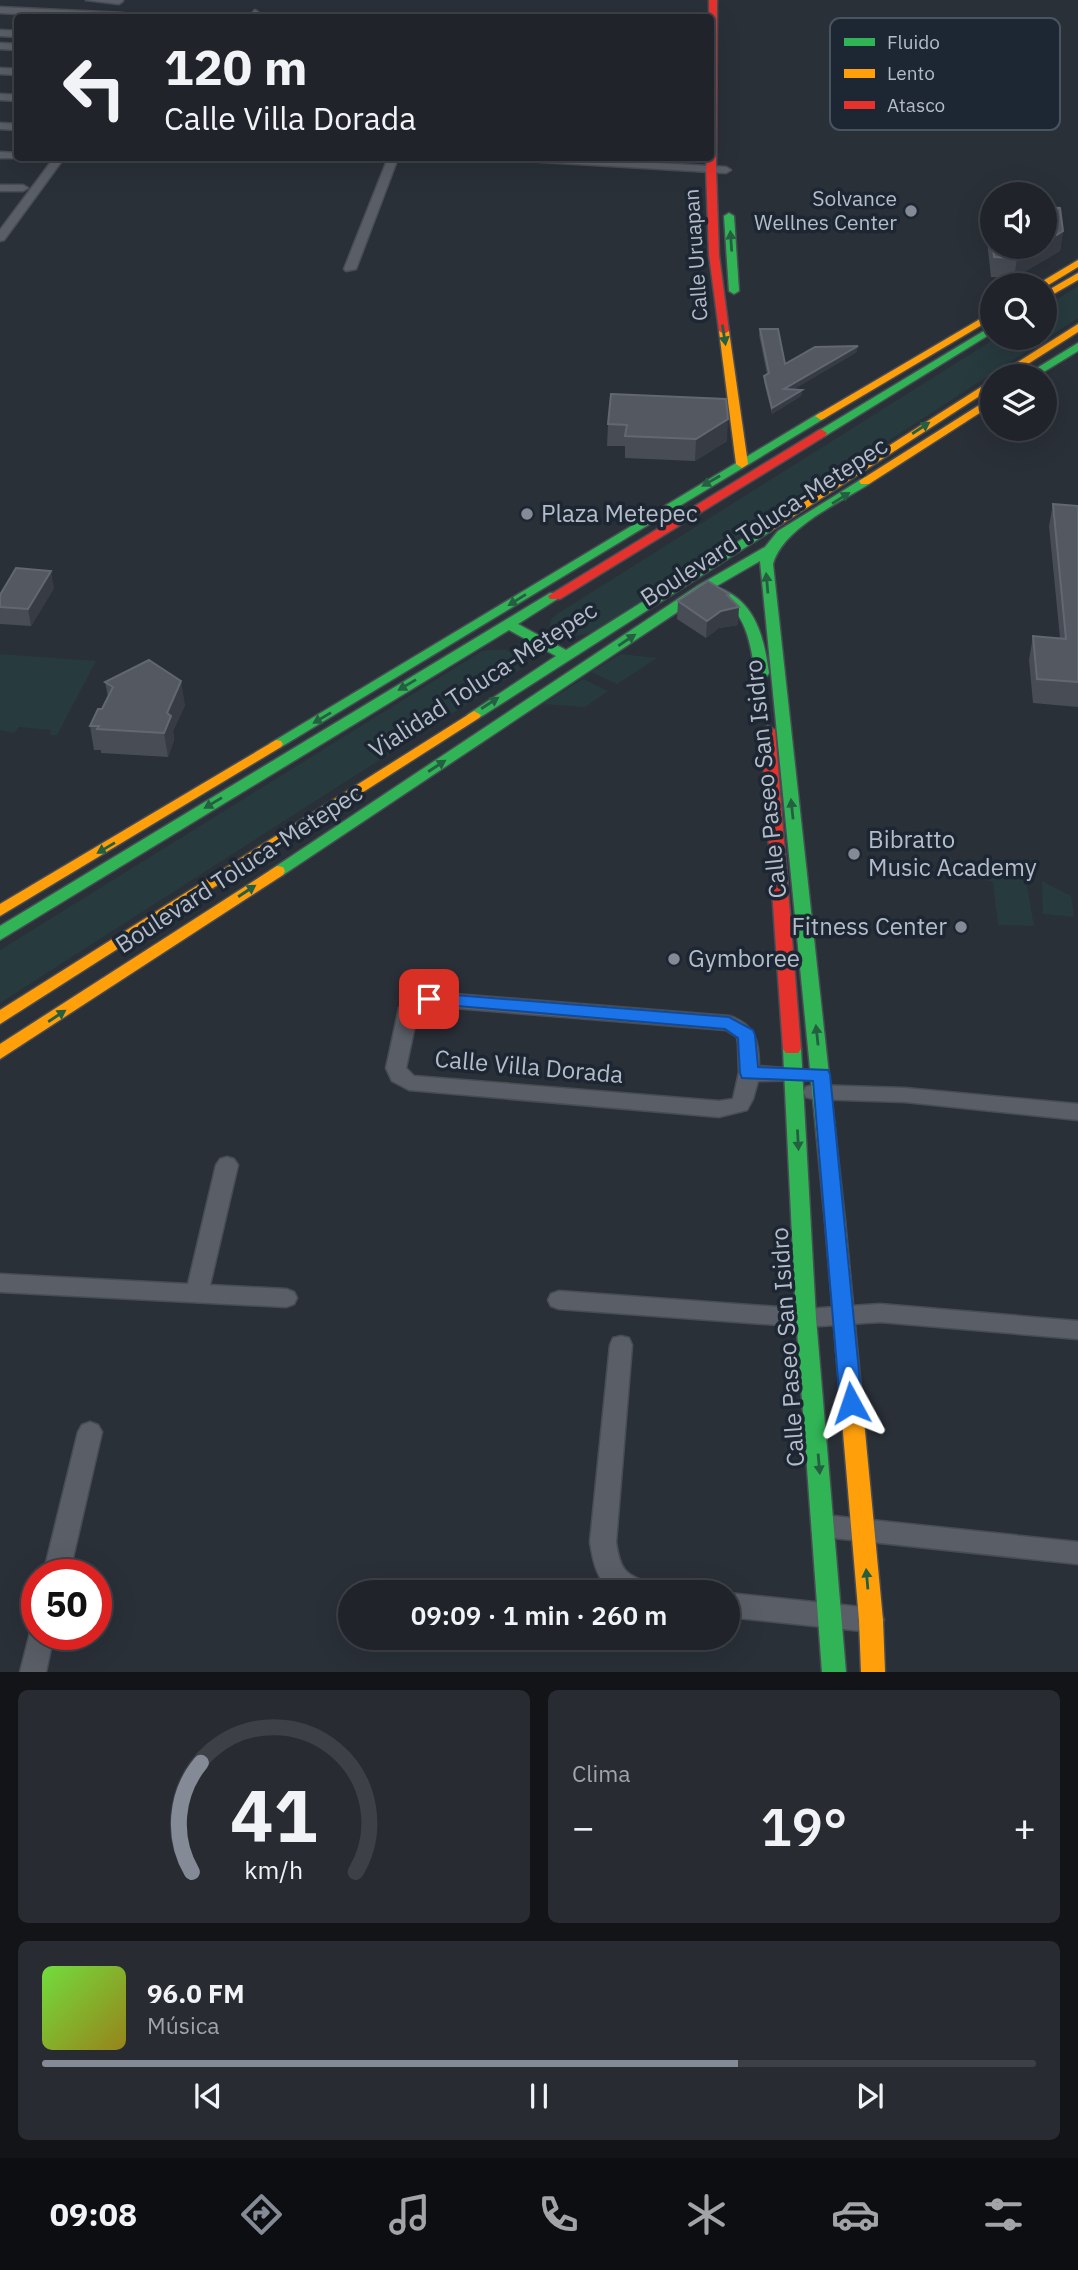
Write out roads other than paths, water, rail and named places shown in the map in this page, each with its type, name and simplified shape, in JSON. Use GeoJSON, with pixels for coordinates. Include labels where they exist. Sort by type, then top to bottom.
{"type":"FeatureCollection","features":[{"type":"Feature","properties":{"kind":"main road","name":"Calle Uruapan"},"geometry":{"type":"LineString","coordinates":[[713,0],[719,66],[719,170],[715,262],[742,464]]}},
{"type":"Feature","properties":{"kind":"main road","name":"Calle Uruapan"},"geometry":{"type":"LineString","coordinates":[[719,66],[725,0]]}},
{"type":"Feature","properties":{"kind":"main road","name":"Calle Uruapan"},"geometry":{"type":"LineString","coordinates":[[719,170],[752,429],[770,447]]}},
{"type":"Feature","properties":{"kind":"main road"},"geometry":{"type":"LineString","coordinates":[[1057,275],[1078,263]]}},
{"type":"Feature","properties":{"kind":"main road"},"geometry":{"type":"LineString","coordinates":[[1057,289],[1078,276]]}},
{"type":"Feature","properties":{"kind":"main road"},"geometry":{"type":"LineString","coordinates":[[0,911],[451,639],[479,635],[742,464],[980,322]]}},
{"type":"Feature","properties":{"kind":"main road"},"geometry":{"type":"LineString","coordinates":[[1021,364],[1078,327]]}},
{"type":"Feature","properties":{"kind":"main road","name":"Vialidad Toluca-Metepec"},"geometry":{"type":"LineString","coordinates":[[0,934],[479,635],[508,624],[980,335]]}},
{"type":"Feature","properties":{"kind":"main road"},"geometry":{"type":"LineString","coordinates":[[1049,364],[1078,346]]}},
{"type":"Feature","properties":{"kind":"main road","name":"Vialidad Toluca-Metepec"},"geometry":{"type":"LineString","coordinates":[[0,1018],[564,655],[712,562],[782,526],[980,391]]}},
{"type":"Feature","properties":{"kind":"main road","name":"Boulevard Toluca-Metepec"},"geometry":{"type":"LineString","coordinates":[[0,1053],[570,679],[709,584],[770,550],[782,526],[980,407]]}},
{"type":"Feature","properties":{"kind":"main road"},"geometry":{"type":"LineString","coordinates":[[812,422],[829,428]]}},
{"type":"Feature","properties":{"kind":"main road","name":"Calle Paseo San Isidro"},"geometry":{"type":"LineString","coordinates":[[770,550],[766,564],[768,590],[822,1084],[871,1620],[873,1671]]}},
{"type":"Feature","properties":{"kind":"main road"},"geometry":{"type":"LineString","coordinates":[[665,592],[709,584],[712,562]]}},
{"type":"Feature","properties":{"kind":"main road","name":"Calle Paseo San Isidro"},"geometry":{"type":"LineString","coordinates":[[709,584],[739,603],[750,621],[759,646],[766,703],[795,1083],[806,1318],[834,1671]]}},
{"type":"Feature","properties":{"kind":"main road"},"geometry":{"type":"LineString","coordinates":[[508,624],[564,655]]}},
{"type":"Feature","properties":{"kind":"main road"},"geometry":{"type":"LineString","coordinates":[[131,834],[180,823]]}},
{"type":"Feature","properties":{"kind":"main road"},"geometry":{"type":"LineString","coordinates":[[800,1200],[831,1202]]}},
{"type":"Feature","properties":{"kind":"street"},"geometry":{"type":"LineString","coordinates":[[90,0],[119,1]]}},
{"type":"Feature","properties":{"kind":"street"},"geometry":{"type":"LineString","coordinates":[[0,10],[82,14]]}},
{"type":"Feature","properties":{"kind":"street"},"geometry":{"type":"LineString","coordinates":[[0,238],[57,161]]}},
{"type":"Feature","properties":{"kind":"street"},"geometry":{"type":"LineString","coordinates":[[350,269],[392,161]]}},
{"type":"Feature","properties":{"kind":"street"},"geometry":{"type":"LineString","coordinates":[[575,161],[719,170]]}},
{"type":"Feature","properties":{"kind":"street"},"geometry":{"type":"LineString","coordinates":[[0,187],[23,188]]}},
{"type":"Feature","properties":{"kind":"street","name":"Calle Villa Dorada"},"geometry":{"type":"LineString","coordinates":[[443,999],[729,1023],[747,1035],[749,1073],[746,1098],[740,1105],[719,1109],[428,1086],[409,1083],[399,1076],[396,1068],[409,1008],[417,1002],[443,999]]}},
{"type":"Feature","properties":{"kind":"street"},"geometry":{"type":"LineString","coordinates":[[749,1073],[795,1083],[1078,1112]]}},
{"type":"Feature","properties":{"kind":"street"},"geometry":{"type":"LineString","coordinates":[[197,1294],[227,1165]]}},
{"type":"Feature","properties":{"kind":"street"},"geometry":{"type":"LineString","coordinates":[[0,1283],[286,1298]]}},
{"type":"Feature","properties":{"kind":"street"},"geometry":{"type":"LineString","coordinates":[[559,1300],[806,1318],[880,1313],[1078,1330]]}},
{"type":"Feature","properties":{"kind":"street"},"geometry":{"type":"LineString","coordinates":[[616,1580],[606,1565],[603,1542],[621,1345]]}},
{"type":"Feature","properties":{"kind":"street"},"geometry":{"type":"LineString","coordinates":[[60,1559],[90,1432]]}},
{"type":"Feature","properties":{"kind":"street"},"geometry":{"type":"LineString","coordinates":[[824,1526],[1078,1553]]}},
{"type":"Feature","properties":{"kind":"street"},"geometry":{"type":"LineString","coordinates":[[740,1606],[871,1620]]}},
{"type":"Feature","properties":{"kind":"street"},"geometry":{"type":"LineString","coordinates":[[33,1671],[38,1650]]}},
{"type":"Feature","properties":{"kind":"place","name":"Solvance Wellnes Center"},"geometry":{"type":"Point","coordinates":[911,211]}},
{"type":"Feature","properties":{"kind":"place","name":"Plaza Metepec"},"geometry":{"type":"Point","coordinates":[527,514]}},
{"type":"Feature","properties":{"kind":"place","name":"Bibratto Music Academy"},"geometry":{"type":"Point","coordinates":[854,854]}},
{"type":"Feature","properties":{"kind":"place","name":"Fitness Center"},"geometry":{"type":"Point","coordinates":[961,927]}},
{"type":"Feature","properties":{"kind":"place","name":"Gymboree"},"geometry":{"type":"Point","coordinates":[674,959]}}]}
